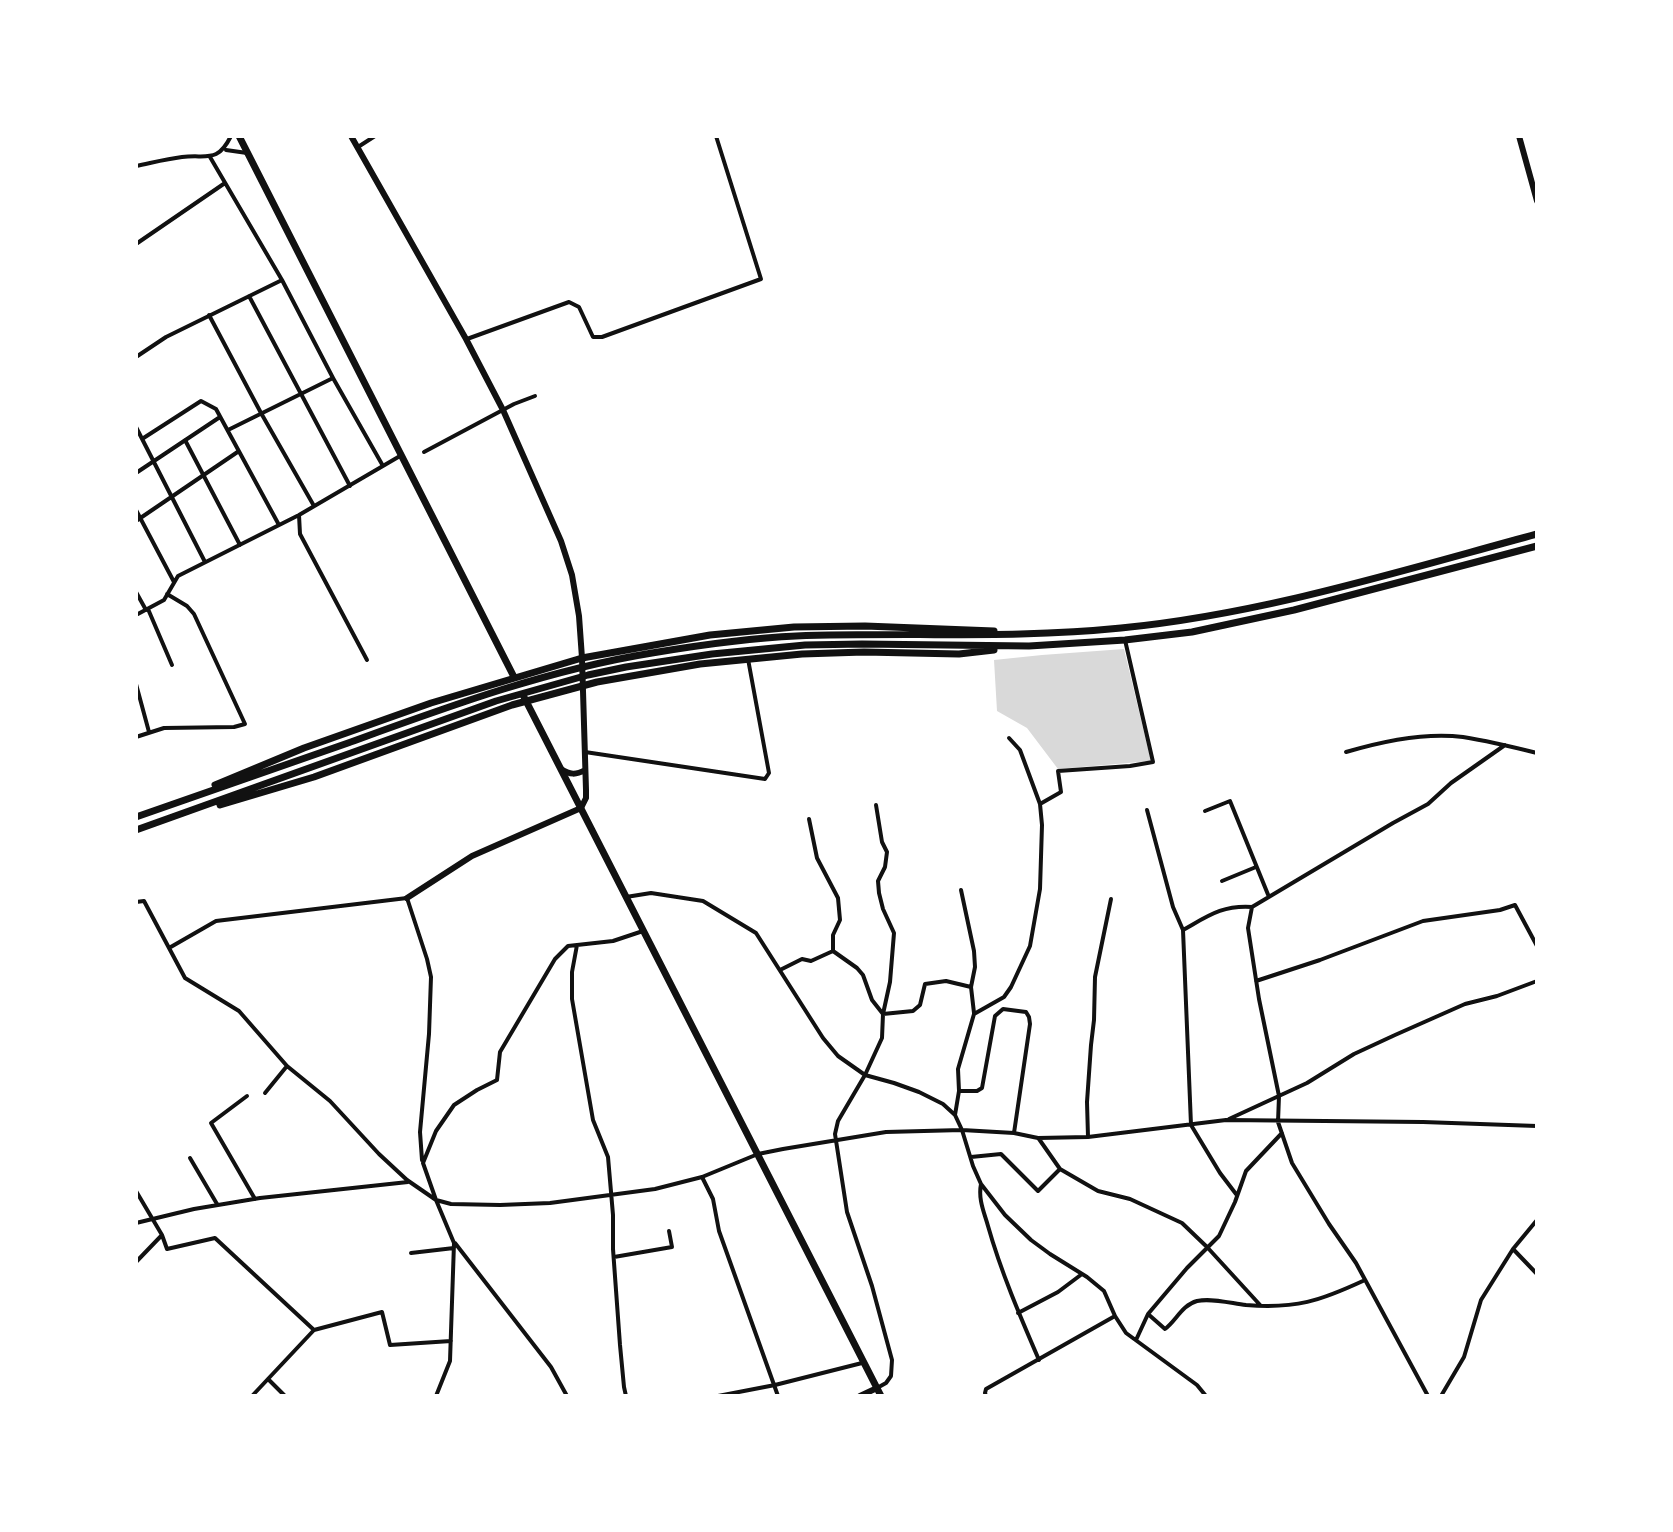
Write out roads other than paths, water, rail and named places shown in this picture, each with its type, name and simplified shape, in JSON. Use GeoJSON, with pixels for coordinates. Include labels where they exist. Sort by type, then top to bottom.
{"type":"FeatureCollection","features":[{"type":"Feature","properties":{"kind":"main road"},"geometry":{"type":"LineString","coordinates":[[239,136],[879,1392]]}},
{"type":"Feature","properties":{"kind":"main road"},"geometry":{"type":"LineString","coordinates":[[149,813],[304,748],[431,703],[600,663],[726,642],[796,636],[1028,634],[1186,621],[1282,602],[1537,534]]}},
{"type":"Feature","properties":{"kind":"main road"},"geometry":{"type":"LineString","coordinates":[[145,827],[314,777],[523,697],[700,664],[748,659],[864,652],[959,654],[1192,632],[1281,613],[1537,546]]}},
{"type":"Feature","properties":{"kind":"main road"},"geometry":{"type":"LineString","coordinates":[[136,817],[582,658],[710,635],[794,627],[959,628],[1028,634]]}},
{"type":"Feature","properties":{"kind":"main road"},"geometry":{"type":"LineString","coordinates":[[136,830],[445,719],[588,675],[660,661],[805,645],[1029,646]]}},
{"type":"Feature","properties":{"kind":"street"},"geometry":{"type":"LineString","coordinates":[[225,150],[231,136]]}},
{"type":"Feature","properties":{"kind":"street"},"geometry":{"type":"LineString","coordinates":[[169,948],[216,921],[407,898],[472,856],[581,808],[586,798],[579,616],[572,575],[561,541],[503,410],[351,136]]}},
{"type":"Feature","properties":{"kind":"street"},"geometry":{"type":"LineString","coordinates":[[358,147],[375,136]]}},
{"type":"Feature","properties":{"kind":"street"},"geometry":{"type":"LineString","coordinates":[[466,339],[569,302],[579,307],[593,337],[602,337],[761,279],[716,136]]}},
{"type":"Feature","properties":{"kind":"street"},"geometry":{"type":"LineString","coordinates":[[1519,136],[1537,201]]}},
{"type":"Feature","properties":{"kind":"street"},"geometry":{"type":"LineString","coordinates":[[136,166],[183,157],[210,157],[225,150],[247,153]]}},
{"type":"Feature","properties":{"kind":"street"},"geometry":{"type":"LineString","coordinates":[[210,157],[282,280],[383,466]]}},
{"type":"Feature","properties":{"kind":"street"},"geometry":{"type":"LineString","coordinates":[[136,244],[225,183]]}},
{"type":"Feature","properties":{"kind":"street"},"geometry":{"type":"LineString","coordinates":[[136,357],[166,337],[282,280]]}},
{"type":"Feature","properties":{"kind":"street"},"geometry":{"type":"LineString","coordinates":[[249,296],[350,486]]}},
{"type":"Feature","properties":{"kind":"street"},"geometry":{"type":"LineString","coordinates":[[209,315],[315,507]]}},
{"type":"Feature","properties":{"kind":"street"},"geometry":{"type":"LineString","coordinates":[[228,430],[333,378]]}},
{"type":"Feature","properties":{"kind":"street"},"geometry":{"type":"LineString","coordinates":[[424,452],[535,396]]}},
{"type":"Feature","properties":{"kind":"street"},"geometry":{"type":"LineString","coordinates":[[142,439],[201,401],[216,409],[279,525]]}},
{"type":"Feature","properties":{"kind":"street"},"geometry":{"type":"LineString","coordinates":[[136,473],[220,417]]}},
{"type":"Feature","properties":{"kind":"street"},"geometry":{"type":"LineString","coordinates":[[136,427],[205,562]]}},
{"type":"Feature","properties":{"kind":"street"},"geometry":{"type":"LineString","coordinates":[[185,440],[240,545]]}},
{"type":"Feature","properties":{"kind":"street"},"geometry":{"type":"LineString","coordinates":[[138,520],[239,451]]}},
{"type":"Feature","properties":{"kind":"street"},"geometry":{"type":"LineString","coordinates":[[136,615],[164,600],[178,576],[315,507],[402,455]]}},
{"type":"Feature","properties":{"kind":"street"},"geometry":{"type":"LineString","coordinates":[[136,510],[138,520],[174,582]]}},
{"type":"Feature","properties":{"kind":"street"},"geometry":{"type":"LineString","coordinates":[[299,515],[300,534],[367,660]]}},
{"type":"Feature","properties":{"kind":"street"},"geometry":{"type":"LineString","coordinates":[[136,592],[172,665]]}},
{"type":"Feature","properties":{"kind":"street"},"geometry":{"type":"LineString","coordinates":[[136,737],[174,727],[234,727],[245,724],[194,614],[167,594]]}},
{"type":"Feature","properties":{"kind":"street"},"geometry":{"type":"LineString","coordinates":[[1040,804],[1061,792],[1058,771],[1153,762],[1125,640]]}},
{"type":"Feature","properties":{"kind":"street"},"geometry":{"type":"LineString","coordinates":[[585,752],[765,779],[769,773],[748,659]]}},
{"type":"Feature","properties":{"kind":"street"},"geometry":{"type":"LineString","coordinates":[[136,684],[149,732]]}},
{"type":"Feature","properties":{"kind":"street"},"geometry":{"type":"LineString","coordinates":[[1346,752],[1399,739],[1434,736],[1462,737],[1537,753]]}},
{"type":"Feature","properties":{"kind":"street"},"geometry":{"type":"LineString","coordinates":[[974,1014],[1004,997],[1011,987],[1030,946],[1040,889],[1040,804],[1020,750],[1009,738]]}},
{"type":"Feature","properties":{"kind":"street"},"geometry":{"type":"LineString","coordinates":[[1183,930],[1234,906],[1252,907],[1428,804],[1451,783],[1505,745]]}},
{"type":"Feature","properties":{"kind":"street"},"geometry":{"type":"LineString","coordinates":[[561,769],[572,774],[585,770]]}},
{"type":"Feature","properties":{"kind":"street"},"geometry":{"type":"LineString","coordinates":[[1205,811],[1230,801],[1269,897]]}},
{"type":"Feature","properties":{"kind":"street"},"geometry":{"type":"LineString","coordinates":[[860,1396],[879,1392],[891,1376],[892,1360],[850,1221],[835,1134],[838,1121],[882,1038],[883,1014],[890,982],[894,933],[879,893],[878,881],[885,867],[887,852],[882,842],[876,805]]}},
{"type":"Feature","properties":{"kind":"street"},"geometry":{"type":"LineString","coordinates":[[1147,810],[1173,907],[1183,930],[1191,1125],[1236,1194]]}},
{"type":"Feature","properties":{"kind":"street"},"geometry":{"type":"LineString","coordinates":[[809,819],[817,858],[838,898],[840,920],[833,935],[833,951]]}},
{"type":"Feature","properties":{"kind":"street"},"geometry":{"type":"LineString","coordinates":[[1222,881],[1256,867]]}},
{"type":"Feature","properties":{"kind":"street"},"geometry":{"type":"LineString","coordinates":[[955,1115],[959,1091],[958,1069],[974,1014],[971,987],[974,951],[961,890]]}},
{"type":"Feature","properties":{"kind":"street"},"geometry":{"type":"LineString","coordinates":[[626,897],[651,893],[709,903],[756,933],[823,1038],[838,1056],[865,1075],[919,1092],[943,1104],[955,1115],[981,1184],[1005,1215],[1031,1240],[1104,1291],[1126,1333],[1197,1385],[1206,1396]]}},
{"type":"Feature","properties":{"kind":"street"},"geometry":{"type":"LineString","coordinates":[[407,898],[431,977],[420,1132],[423,1163],[454,1245],[551,1367],[567,1396]]}},
{"type":"Feature","properties":{"kind":"street"},"geometry":{"type":"LineString","coordinates":[[1088,1137],[1087,1102],[1095,977],[1111,899]]}},
{"type":"Feature","properties":{"kind":"street"},"geometry":{"type":"LineString","coordinates":[[136,902],[144,901],[185,978],[239,1011],[287,1066],[330,1101],[379,1154],[410,1182],[436,1200],[451,1204],[550,1203],[655,1189],[702,1177],[758,1154],[886,1132],[962,1130],[1014,1133],[1038,1138],[1088,1137],[1226,1120],[1537,1126]]}},
{"type":"Feature","properties":{"kind":"street"},"geometry":{"type":"LineString","coordinates":[[1256,981],[1423,921],[1515,905],[1537,946]]}},
{"type":"Feature","properties":{"kind":"street"},"geometry":{"type":"LineString","coordinates":[[1252,907],[1248,928],[1279,1096],[1278,1122],[1292,1163],[1365,1280],[1428,1396]]}},
{"type":"Feature","properties":{"kind":"street"},"geometry":{"type":"LineString","coordinates":[[423,1163],[436,1131],[454,1105],[497,1080],[500,1052],[555,959],[568,946],[577,943],[613,941],[643,931]]}},
{"type":"Feature","properties":{"kind":"street"},"geometry":{"type":"LineString","coordinates":[[577,943],[572,972],[572,999],[593,1120],[608,1157],[626,1396]]}},
{"type":"Feature","properties":{"kind":"street"},"geometry":{"type":"LineString","coordinates":[[833,951],[863,975],[872,1000],[883,1014]]}},
{"type":"Feature","properties":{"kind":"street"},"geometry":{"type":"LineString","coordinates":[[780,970],[802,959],[811,961],[833,951]]}},
{"type":"Feature","properties":{"kind":"street"},"geometry":{"type":"LineString","coordinates":[[883,1014],[913,1011],[920,1005],[925,984],[946,981],[971,987]]}},
{"type":"Feature","properties":{"kind":"street"},"geometry":{"type":"LineString","coordinates":[[1226,1120],[1307,1083],[1354,1054],[1451,1010],[1537,981]]}},
{"type":"Feature","properties":{"kind":"street"},"geometry":{"type":"LineString","coordinates":[[959,1091],[982,1088],[995,1016],[1003,1009],[1026,1012],[1030,1024],[1014,1133]]}},
{"type":"Feature","properties":{"kind":"street"},"geometry":{"type":"LineString","coordinates":[[265,1093],[287,1066]]}},
{"type":"Feature","properties":{"kind":"street"},"geometry":{"type":"LineString","coordinates":[[247,1096],[211,1123],[255,1199]]}},
{"type":"Feature","properties":{"kind":"street"},"geometry":{"type":"LineString","coordinates":[[1136,1340],[1148,1314],[1219,1236],[1246,1171],[1282,1133]]}},
{"type":"Feature","properties":{"kind":"street"},"geometry":{"type":"LineString","coordinates":[[1038,1138],[1060,1169],[1098,1191],[1130,1199],[1182,1223],[1261,1306]]}},
{"type":"Feature","properties":{"kind":"street"},"geometry":{"type":"LineString","coordinates":[[971,1157],[1001,1154],[1038,1191],[1060,1169]]}},
{"type":"Feature","properties":{"kind":"street"},"geometry":{"type":"LineString","coordinates":[[190,1158],[218,1205]]}},
{"type":"Feature","properties":{"kind":"street"},"geometry":{"type":"LineString","coordinates":[[702,1177],[713,1199],[719,1231],[778,1396]]}},
{"type":"Feature","properties":{"kind":"street"},"geometry":{"type":"LineString","coordinates":[[136,1223],[255,1199],[410,1182]]}},
{"type":"Feature","properties":{"kind":"street"},"geometry":{"type":"LineString","coordinates":[[981,1184],[980,1196],[997,1257],[1039,1360]]}},
{"type":"Feature","properties":{"kind":"street"},"geometry":{"type":"LineString","coordinates":[[136,1191],[167,1249],[215,1238],[314,1330]]}},
{"type":"Feature","properties":{"kind":"street"},"geometry":{"type":"LineString","coordinates":[[1441,1396],[1464,1357],[1481,1300],[1513,1249],[1537,1220]]}},
{"type":"Feature","properties":{"kind":"street"},"geometry":{"type":"LineString","coordinates":[[614,1257],[672,1247],[669,1231]]}},
{"type":"Feature","properties":{"kind":"street"},"geometry":{"type":"LineString","coordinates":[[136,1262],[162,1235]]}},
{"type":"Feature","properties":{"kind":"street"},"geometry":{"type":"LineString","coordinates":[[411,1253],[454,1245]]}},
{"type":"Feature","properties":{"kind":"street"},"geometry":{"type":"LineString","coordinates":[[436,1396],[450,1361],[454,1245]]}},
{"type":"Feature","properties":{"kind":"street"},"geometry":{"type":"LineString","coordinates":[[1513,1249],[1537,1274]]}},
{"type":"Feature","properties":{"kind":"street"},"geometry":{"type":"LineString","coordinates":[[1018,1313],[1058,1292],[1082,1274]]}},
{"type":"Feature","properties":{"kind":"street"},"geometry":{"type":"LineString","coordinates":[[1148,1314],[1165,1329],[1195,1301],[1292,1306],[1329,1297],[1365,1280]]}},
{"type":"Feature","properties":{"kind":"street"},"geometry":{"type":"LineString","coordinates":[[252,1396],[314,1330],[382,1312],[390,1345],[451,1341]]}},
{"type":"Feature","properties":{"kind":"street"},"geometry":{"type":"LineString","coordinates":[[986,1396],[986,1389],[1115,1316]]}},
{"type":"Feature","properties":{"kind":"street"},"geometry":{"type":"LineString","coordinates":[[718,1396],[864,1362]]}},
{"type":"Feature","properties":{"kind":"street"},"geometry":{"type":"LineString","coordinates":[[268,1379],[285,1396]]}}]}
